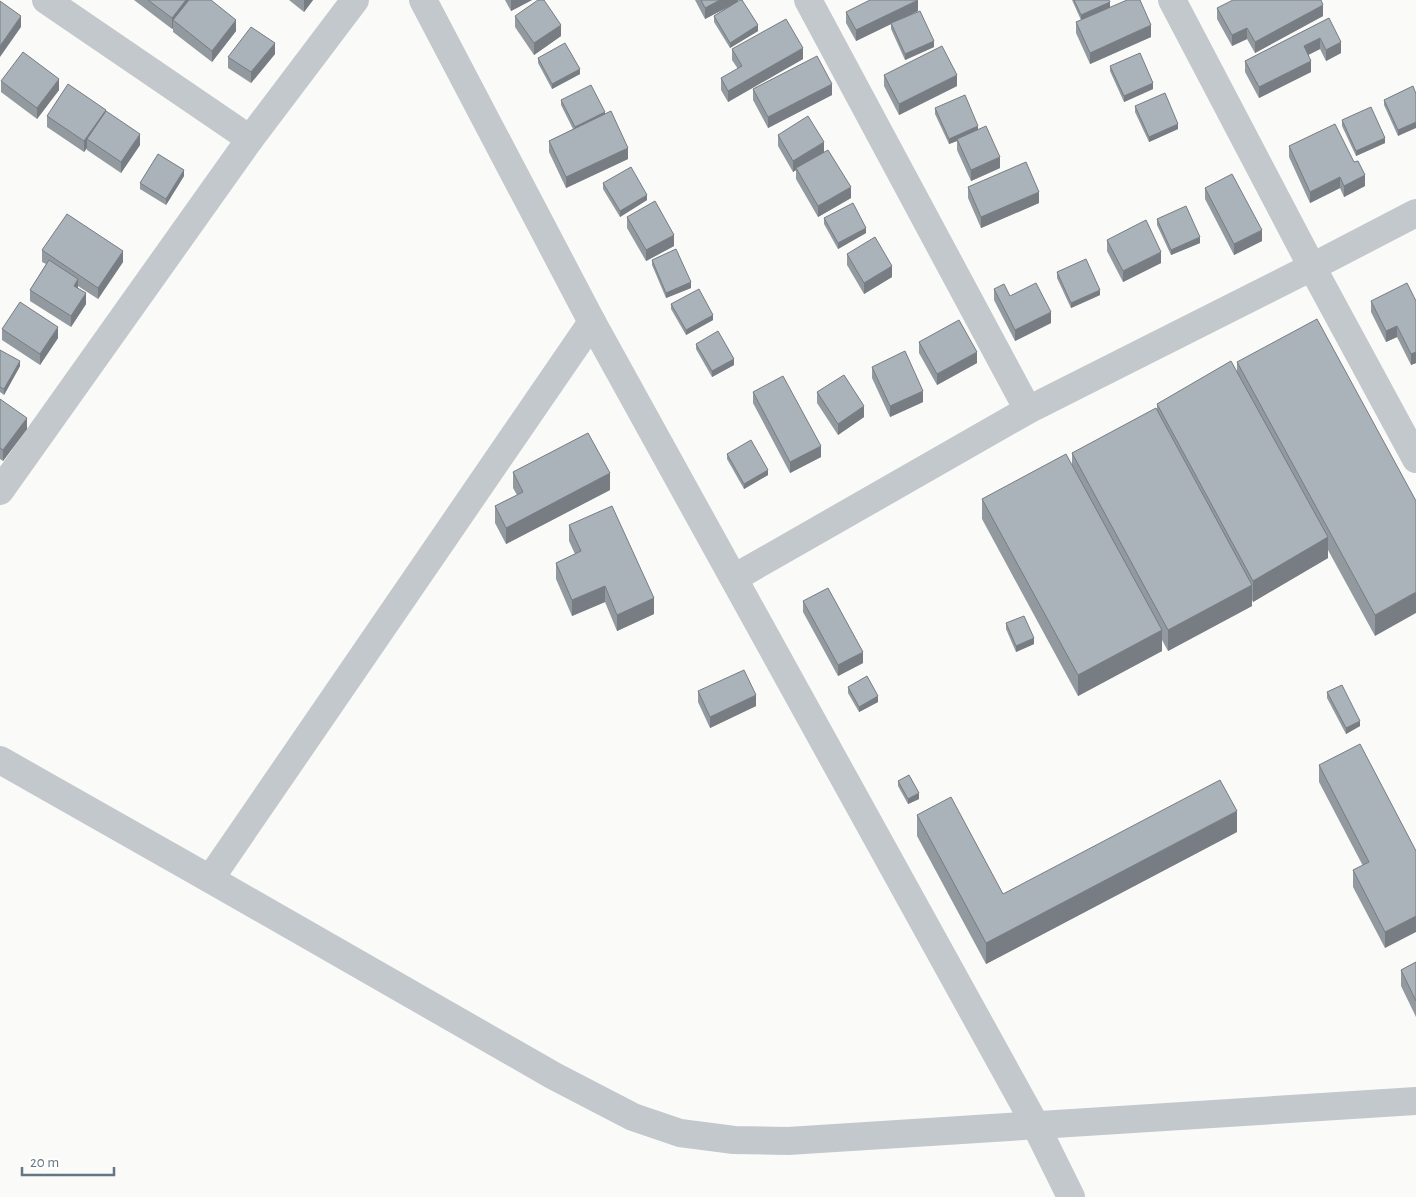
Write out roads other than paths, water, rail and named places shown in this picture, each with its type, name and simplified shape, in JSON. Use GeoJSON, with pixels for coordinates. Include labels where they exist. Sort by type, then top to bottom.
{"type":"FeatureCollection","features":[{"type":"Feature","properties":{"kind":"street"},"geometry":{"type":"LineString","coordinates":[[46,0],[250,139]]}},
{"type":"Feature","properties":{"kind":"street"},"geometry":{"type":"LineString","coordinates":[[0,491],[250,139],[354,0]]}},
{"type":"Feature","properties":{"kind":"street"},"geometry":{"type":"LineString","coordinates":[[423,0],[592,322],[1035,1124],[1071,1197]]}},
{"type":"Feature","properties":{"kind":"street"},"geometry":{"type":"LineString","coordinates":[[808,0],[1028,410]]}},
{"type":"Feature","properties":{"kind":"street"},"geometry":{"type":"LineString","coordinates":[[1172,0],[1312,268],[1416,458]]}},
{"type":"Feature","properties":{"kind":"street"},"geometry":{"type":"LineString","coordinates":[[734,578],[1028,410],[1312,268],[1416,213]]}},
{"type":"Feature","properties":{"kind":"street"},"geometry":{"type":"LineString","coordinates":[[210,879],[592,322]]}},
{"type":"Feature","properties":{"kind":"street"},"geometry":{"type":"LineString","coordinates":[[0,760],[554,1076],[633,1117],[680,1133],[734,1140],[788,1141],[1416,1101]]}}]}
